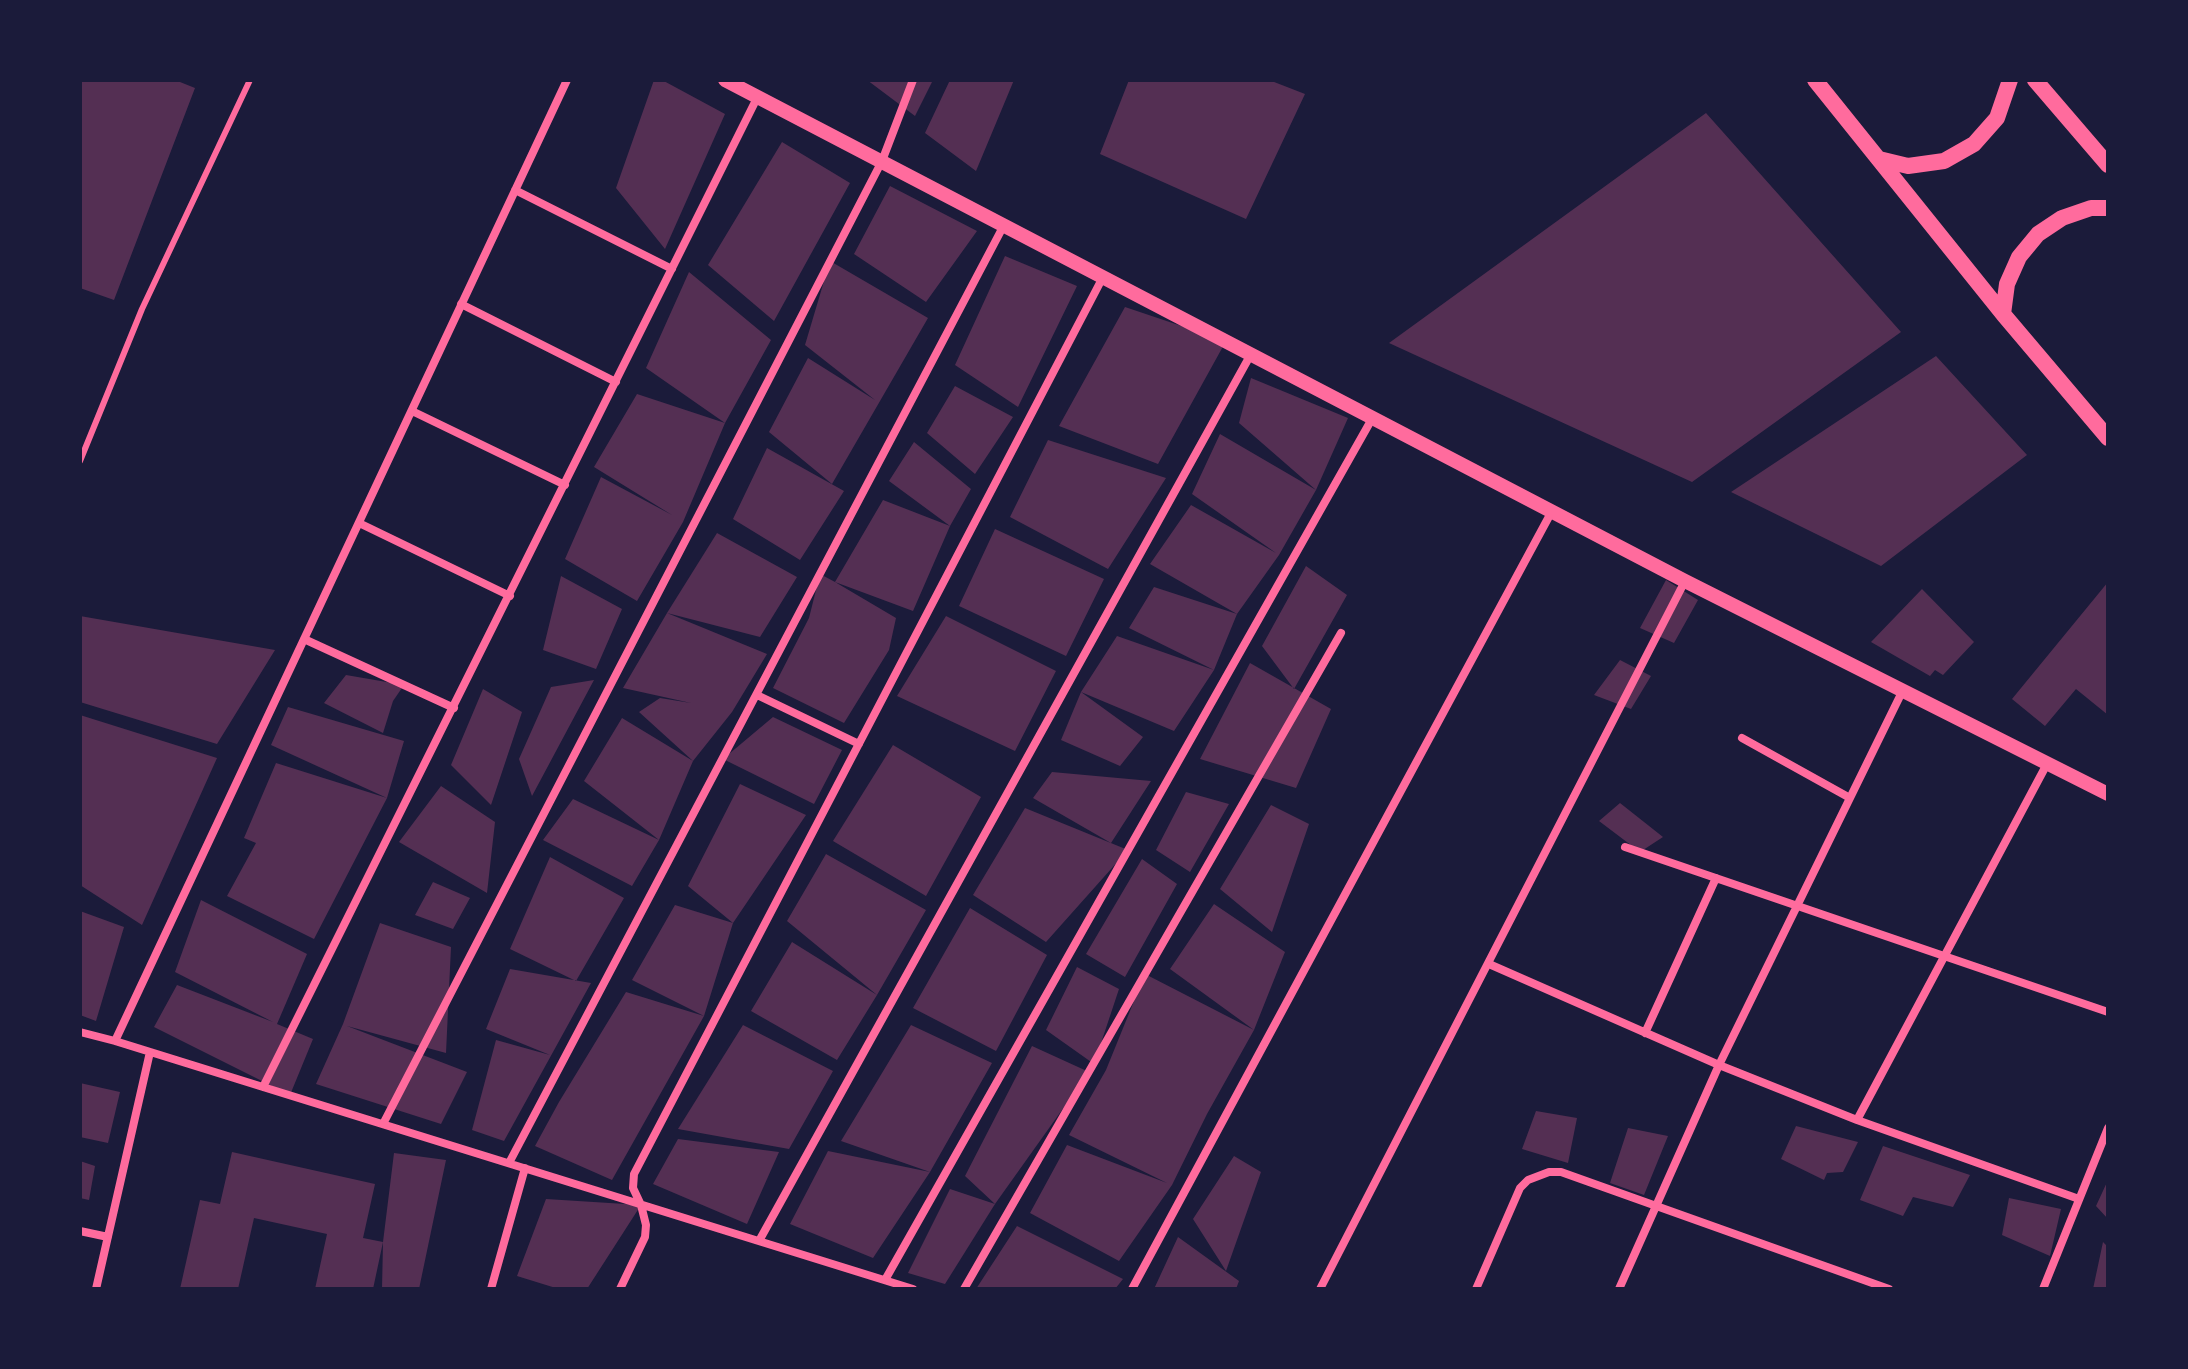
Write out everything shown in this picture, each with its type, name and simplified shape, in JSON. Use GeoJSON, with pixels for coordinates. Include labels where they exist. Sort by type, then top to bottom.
{"type":"FeatureCollection","features":[{"type":"Feature","properties":{"kind":"main road"},"geometry":{"type":"LineString","coordinates":[[1815,80],[2003,314],[2108,438]]}},
{"type":"Feature","properties":{"kind":"main road"},"geometry":{"type":"LineString","coordinates":[[1879,159],[1908,166],[1944,161],[1974,144],[1997,118],[2010,80]]}},
{"type":"Feature","properties":{"kind":"main road"},"geometry":{"type":"LineString","coordinates":[[2035,80],[2108,165]]}},
{"type":"Feature","properties":{"kind":"main road"},"geometry":{"type":"LineString","coordinates":[[2003,314],[2007,284],[2019,257],[2038,234],[2062,218],[2091,208],[2108,208]]}},
{"type":"Feature","properties":{"kind":"street"},"geometry":{"type":"LineString","coordinates":[[115,1041],[567,80]]}},
{"type":"Feature","properties":{"kind":"street"},"geometry":{"type":"LineString","coordinates":[[725,80],[1685,581],[2108,794]]}},
{"type":"Feature","properties":{"kind":"street"},"geometry":{"type":"LineString","coordinates":[[383,1124],[882,161],[913,80]]}},
{"type":"Feature","properties":{"kind":"street"},"geometry":{"type":"LineString","coordinates":[[263,1087],[757,98]]}},
{"type":"Feature","properties":{"kind":"street"},"geometry":{"type":"LineString","coordinates":[[515,190],[672,269]]}},
{"type":"Feature","properties":{"kind":"street"},"geometry":{"type":"LineString","coordinates":[[509,1163],[1004,225]]}},
{"type":"Feature","properties":{"kind":"street"},"geometry":{"type":"LineString","coordinates":[[620,1289],[645,1237],[646,1225],[633,1188],[634,1174],[1103,277]]}},
{"type":"Feature","properties":{"kind":"street"},"geometry":{"type":"LineString","coordinates":[[461,304],[616,382]]}},
{"type":"Feature","properties":{"kind":"street"},"geometry":{"type":"LineString","coordinates":[[759,1241],[1251,354]]}},
{"type":"Feature","properties":{"kind":"street"},"geometry":{"type":"LineString","coordinates":[[412,411],[565,485]]}},
{"type":"Feature","properties":{"kind":"street"},"geometry":{"type":"LineString","coordinates":[[885,1280],[1373,417]]}},
{"type":"Feature","properties":{"kind":"street"},"geometry":{"type":"LineString","coordinates":[[1132,1289],[1552,511]]}},
{"type":"Feature","properties":{"kind":"street"},"geometry":{"type":"LineString","coordinates":[[359,523],[510,596]]}},
{"type":"Feature","properties":{"kind":"street"},"geometry":{"type":"LineString","coordinates":[[1320,1289],[1685,581]]}},
{"type":"Feature","properties":{"kind":"street"},"geometry":{"type":"LineString","coordinates":[[964,1289],[1341,633]]}},
{"type":"Feature","properties":{"kind":"street"},"geometry":{"type":"LineString","coordinates":[[304,639],[454,708]]}},
{"type":"Feature","properties":{"kind":"street"},"geometry":{"type":"LineString","coordinates":[[1619,1289],[1719,1065],[1902,692]]}},
{"type":"Feature","properties":{"kind":"street"},"geometry":{"type":"LineString","coordinates":[[757,695],[859,744]]}},
{"type":"Feature","properties":{"kind":"street"},"geometry":{"type":"LineString","coordinates":[[1742,738],[1850,798]]}},
{"type":"Feature","properties":{"kind":"street"},"geometry":{"type":"LineString","coordinates":[[1857,1120],[2048,762]]}},
{"type":"Feature","properties":{"kind":"street"},"geometry":{"type":"LineString","coordinates":[[1625,847],[2108,1012]]}},
{"type":"Feature","properties":{"kind":"street"},"geometry":{"type":"LineString","coordinates":[[1645,1033],[1716,878]]}},
{"type":"Feature","properties":{"kind":"street"},"geometry":{"type":"LineString","coordinates":[[1489,964],[1719,1065],[1857,1120],[2079,1199]]}},
{"type":"Feature","properties":{"kind":"street"},"geometry":{"type":"LineString","coordinates":[[80,1032],[913,1289]]}},
{"type":"Feature","properties":{"kind":"street"},"geometry":{"type":"LineString","coordinates":[[96,1289],[150,1052]]}},
{"type":"Feature","properties":{"kind":"street"},"geometry":{"type":"LineString","coordinates":[[2043,1289],[2108,1128]]}},
{"type":"Feature","properties":{"kind":"street"},"geometry":{"type":"LineString","coordinates":[[491,1289],[525,1168]]}},
{"type":"Feature","properties":{"kind":"street"},"geometry":{"type":"LineString","coordinates":[[1476,1289],[1520,1188],[1528,1180],[1549,1172],[1561,1172],[1889,1289]]}},
{"type":"Feature","properties":{"kind":"street"},"geometry":{"type":"LineString","coordinates":[[80,1231],[108,1237]]}},
{"type":"Feature","properties":{"kind":"lane"},"geometry":{"type":"LineString","coordinates":[[80,461],[147,298],[250,80]]}},
{"type":"Feature","properties":{"kind":"building"},"geometry":{"type":"Polygon","coordinates":[[[80,80],[175,80],[195,88],[114,300],[80,288],[80,80]]]}},
{"type":"Feature","properties":{"kind":"building"},"geometry":{"type":"Polygon","coordinates":[[[654,80],[662,80],[725,114],[665,249],[616,188],[654,80]]]}},
{"type":"Feature","properties":{"kind":"building"},"geometry":{"type":"Polygon","coordinates":[[[867,80],[933,80],[915,116],[867,80]]]}},
{"type":"Feature","properties":{"kind":"building"},"geometry":{"type":"Polygon","coordinates":[[[950,80],[1014,80],[976,171],[925,133],[950,80]]]}},
{"type":"Feature","properties":{"kind":"building"},"geometry":{"type":"Polygon","coordinates":[[[1129,80],[1269,80],[1305,94],[1246,219],[1100,154],[1129,80]]]}},
{"type":"Feature","properties":{"kind":"building"},"geometry":{"type":"Polygon","coordinates":[[[1706,113],[1901,332],[1692,482],[1389,343],[1706,113]]]}},
{"type":"Feature","properties":{"kind":"building"},"geometry":{"type":"Polygon","coordinates":[[[782,142],[850,183],[774,321],[708,265],[782,142]]]}},
{"type":"Feature","properties":{"kind":"building"},"geometry":{"type":"Polygon","coordinates":[[[890,186],[977,231],[926,302],[854,254],[890,186]]]}},
{"type":"Feature","properties":{"kind":"building"},"geometry":{"type":"Polygon","coordinates":[[[1005,256],[1077,286],[1018,407],[955,365],[1005,256]]]}},
{"type":"Feature","properties":{"kind":"building"},"geometry":{"type":"Polygon","coordinates":[[[830,261],[928,318],[832,484],[769,432],[808,358],[875,400],[805,345],[830,261]]]}},
{"type":"Feature","properties":{"kind":"building"},"geometry":{"type":"Polygon","coordinates":[[[689,272],[771,340],[725,423],[646,368],[689,272]]]}},
{"type":"Feature","properties":{"kind":"building"},"geometry":{"type":"Polygon","coordinates":[[[1125,307],[1226,341],[1158,464],[1059,426],[1125,307]]]}},
{"type":"Feature","properties":{"kind":"building"},"geometry":{"type":"Polygon","coordinates":[[[1936,356],[2027,455],[1881,566],[1731,492],[1936,356]]]}},
{"type":"Feature","properties":{"kind":"building"},"geometry":{"type":"Polygon","coordinates":[[[1251,378],[1348,418],[1316,490],[1239,423],[1251,378]]]}},
{"type":"Feature","properties":{"kind":"building"},"geometry":{"type":"Polygon","coordinates":[[[955,386],[1013,417],[975,474],[927,433],[955,386]]]}},
{"type":"Feature","properties":{"kind":"building"},"geometry":{"type":"Polygon","coordinates":[[[637,394],[725,423],[683,522],[637,601],[565,559],[601,477],[672,515],[594,467],[637,394]]]}},
{"type":"Feature","properties":{"kind":"building"},"geometry":{"type":"Polygon","coordinates":[[[1220,434],[1316,490],[1279,555],[1237,614],[1150,564],[1191,505],[1276,553],[1192,494],[1220,434]]]}},
{"type":"Feature","properties":{"kind":"building"},"geometry":{"type":"Polygon","coordinates":[[[1048,440],[1166,478],[1108,569],[1010,517],[1048,440]]]}},
{"type":"Feature","properties":{"kind":"building"},"geometry":{"type":"Polygon","coordinates":[[[914,442],[971,489],[950,526],[889,481],[914,442]]]}},
{"type":"Feature","properties":{"kind":"building"},"geometry":{"type":"Polygon","coordinates":[[[767,448],[844,491],[800,560],[733,519],[767,448]]]}},
{"type":"Feature","properties":{"kind":"building"},"geometry":{"type":"Polygon","coordinates":[[[883,500],[950,526],[913,611],[835,582],[883,500]]]}},
{"type":"Feature","properties":{"kind":"building"},"geometry":{"type":"Polygon","coordinates":[[[995,529],[1104,579],[1066,656],[959,606],[995,529]]]}},
{"type":"Feature","properties":{"kind":"building"},"geometry":{"type":"Polygon","coordinates":[[[717,533],[797,577],[760,637],[667,613],[717,533]]]}},
{"type":"Feature","properties":{"kind":"building"},"geometry":{"type":"Polygon","coordinates":[[[1306,566],[1347,595],[1294,689],[1262,646],[1306,566]]]}},
{"type":"Feature","properties":{"kind":"building"},"geometry":{"type":"Polygon","coordinates":[[[820,574],[896,618],[889,650],[844,723],[773,688],[809,618],[820,574]]]}},
{"type":"Feature","properties":{"kind":"building"},"geometry":{"type":"Polygon","coordinates":[[[561,576],[622,609],[596,669],[543,650],[561,576]]]}},
{"type":"Feature","properties":{"kind":"building"},"geometry":{"type":"Polygon","coordinates":[[[1666,580],[1698,600],[1674,643],[1640,628],[1666,580]]]}},
{"type":"Feature","properties":{"kind":"building"},"geometry":{"type":"Polygon","coordinates":[[[2108,582],[2108,715],[2076,689],[2045,726],[2012,699],[2108,582]]]}},
{"type":"Feature","properties":{"kind":"building"},"geometry":{"type":"Polygon","coordinates":[[[1154,587],[1237,614],[1214,670],[1129,628],[1154,587]]]}},
{"type":"Feature","properties":{"kind":"building"},"geometry":{"type":"Polygon","coordinates":[[[1922,589],[1974,642],[1943,675],[1935,670],[1930,676],[1871,642],[1922,589]]]}},
{"type":"Feature","properties":{"kind":"building"},"geometry":{"type":"Polygon","coordinates":[[[667,613],[767,654],[732,712],[693,761],[639,712],[660,698],[691,703],[623,688],[667,613]]]}},
{"type":"Feature","properties":{"kind":"building"},"geometry":{"type":"Polygon","coordinates":[[[80,616],[275,650],[217,744],[80,702],[80,616]]]}},
{"type":"Feature","properties":{"kind":"building"},"geometry":{"type":"Polygon","coordinates":[[[946,616],[1056,671],[1015,751],[897,696],[946,616]]]}},
{"type":"Feature","properties":{"kind":"building"},"geometry":{"type":"Polygon","coordinates":[[[1117,636],[1214,670],[1174,731],[1081,692],[1117,636]]]}},
{"type":"Feature","properties":{"kind":"building"},"geometry":{"type":"Polygon","coordinates":[[[1620,660],[1651,676],[1631,709],[1594,695],[1620,660]]]}},
{"type":"Feature","properties":{"kind":"building"},"geometry":{"type":"Polygon","coordinates":[[[1250,663],[1331,709],[1296,788],[1200,759],[1250,663]]]}},
{"type":"Feature","properties":{"kind":"building"},"geometry":{"type":"Polygon","coordinates":[[[346,675],[404,685],[393,701],[383,733],[324,703],[346,675]]]}},
{"type":"Feature","properties":{"kind":"building"},"geometry":{"type":"Polygon","coordinates":[[[594,680],[532,796],[519,759],[551,687],[594,680]]]}},
{"type":"Feature","properties":{"kind":"building"},"geometry":{"type":"Polygon","coordinates":[[[483,689],[522,712],[491,805],[451,765],[483,689]]]}},
{"type":"Feature","properties":{"kind":"building"},"geometry":{"type":"Polygon","coordinates":[[[1081,692],[1143,737],[1120,766],[1061,740],[1081,692]]]}},
{"type":"Feature","properties":{"kind":"building"},"geometry":{"type":"Polygon","coordinates":[[[288,707],[404,741],[387,798],[271,745],[288,707]]]}},
{"type":"Feature","properties":{"kind":"building"},"geometry":{"type":"Polygon","coordinates":[[[80,715],[217,758],[142,925],[80,885],[80,715]]]}},
{"type":"Feature","properties":{"kind":"building"},"geometry":{"type":"Polygon","coordinates":[[[773,717],[842,750],[814,804],[723,759],[773,717]]]}},
{"type":"Feature","properties":{"kind":"building"},"geometry":{"type":"Polygon","coordinates":[[[622,718],[693,761],[659,840],[584,781],[622,718]]]}},
{"type":"Feature","properties":{"kind":"building"},"geometry":{"type":"Polygon","coordinates":[[[893,745],[981,797],[926,896],[833,841],[893,745]]]}},
{"type":"Feature","properties":{"kind":"building"},"geometry":{"type":"Polygon","coordinates":[[[276,763],[387,798],[314,939],[227,896],[256,843],[244,838],[276,763]]]}},
{"type":"Feature","properties":{"kind":"building"},"geometry":{"type":"Polygon","coordinates":[[[1052,772],[1151,781],[1111,843],[1033,798],[1052,772]]]}},
{"type":"Feature","properties":{"kind":"building"},"geometry":{"type":"Polygon","coordinates":[[[740,784],[806,815],[733,923],[688,886],[740,784]]]}},
{"type":"Feature","properties":{"kind":"building"},"geometry":{"type":"Polygon","coordinates":[[[441,786],[495,822],[487,893],[399,842],[441,786]]]}},
{"type":"Feature","properties":{"kind":"building"},"geometry":{"type":"Polygon","coordinates":[[[1186,792],[1229,804],[1190,872],[1156,850],[1186,792]]]}},
{"type":"Feature","properties":{"kind":"building"},"geometry":{"type":"Polygon","coordinates":[[[573,799],[659,840],[632,886],[543,840],[573,799]]]}},
{"type":"Feature","properties":{"kind":"building"},"geometry":{"type":"Polygon","coordinates":[[[1620,803],[1663,837],[1640,852],[1599,821],[1620,803]]]}},
{"type":"Feature","properties":{"kind":"building"},"geometry":{"type":"Polygon","coordinates":[[[1271,805],[1309,824],[1272,932],[1220,889],[1271,805]]]}},
{"type":"Feature","properties":{"kind":"building"},"geometry":{"type":"Polygon","coordinates":[[[1025,808],[1128,850],[1046,942],[973,895],[1025,808]]]}},
{"type":"Feature","properties":{"kind":"building"},"geometry":{"type":"Polygon","coordinates":[[[826,854],[926,910],[877,995],[787,921],[826,854]]]}},
{"type":"Feature","properties":{"kind":"building"},"geometry":{"type":"Polygon","coordinates":[[[550,857],[624,898],[576,981],[510,949],[550,857]]]}},
{"type":"Feature","properties":{"kind":"building"},"geometry":{"type":"Polygon","coordinates":[[[1142,859],[1177,884],[1125,977],[1086,954],[1142,859]]]}},
{"type":"Feature","properties":{"kind":"building"},"geometry":{"type":"Polygon","coordinates":[[[433,882],[470,898],[453,929],[415,915],[433,882]]]}},
{"type":"Feature","properties":{"kind":"building"},"geometry":{"type":"Polygon","coordinates":[[[201,900],[307,954],[277,1024],[313,1039],[290,1095],[154,1027],[177,985],[273,1022],[175,972],[201,900]]]}},
{"type":"Feature","properties":{"kind":"building"},"geometry":{"type":"Polygon","coordinates":[[[1214,904],[1285,952],[1254,1030],[1170,969],[1214,904]]]}},
{"type":"Feature","properties":{"kind":"building"},"geometry":{"type":"Polygon","coordinates":[[[675,905],[733,923],[704,1016],[632,980],[675,905]]]}},
{"type":"Feature","properties":{"kind":"building"},"geometry":{"type":"Polygon","coordinates":[[[970,908],[1047,955],[996,1051],[913,1008],[970,908]]]}},
{"type":"Feature","properties":{"kind":"building"},"geometry":{"type":"Polygon","coordinates":[[[80,911],[124,927],[96,1021],[80,1015],[80,911]]]}},
{"type":"Feature","properties":{"kind":"building"},"geometry":{"type":"Polygon","coordinates":[[[380,923],[451,947],[446,1053],[347,1026],[467,1072],[441,1124],[316,1084],[343,1024],[380,923]]]}},
{"type":"Feature","properties":{"kind":"building"},"geometry":{"type":"Polygon","coordinates":[[[792,942],[877,995],[837,1060],[751,1011],[792,942]]]}},
{"type":"Feature","properties":{"kind":"building"},"geometry":{"type":"Polygon","coordinates":[[[1077,967],[1119,989],[1094,1064],[1046,1030],[1077,967]]]}},
{"type":"Feature","properties":{"kind":"building"},"geometry":{"type":"Polygon","coordinates":[[[510,969],[591,983],[504,1141],[472,1130],[496,1040],[550,1055],[486,1029],[510,969]]]}},
{"type":"Feature","properties":{"kind":"building"},"geometry":{"type":"Polygon","coordinates":[[[1145,974],[1254,1030],[1172,1185],[1119,1261],[1030,1213],[1067,1145],[1167,1183],[1069,1135],[1106,1070],[1145,974]]]}},
{"type":"Feature","properties":{"kind":"building"},"geometry":{"type":"Polygon","coordinates":[[[626,992],[704,1016],[612,1180],[535,1146],[626,992]]]}},
{"type":"Feature","properties":{"kind":"building"},"geometry":{"type":"Polygon","coordinates":[[[743,1025],[833,1071],[789,1149],[678,1129],[743,1025]]]}},
{"type":"Feature","properties":{"kind":"building"},"geometry":{"type":"Polygon","coordinates":[[[911,1025],[992,1063],[930,1172],[841,1141],[911,1025]]]}},
{"type":"Feature","properties":{"kind":"building"},"geometry":{"type":"Polygon","coordinates":[[[1032,1046],[1089,1072],[995,1204],[965,1176],[1032,1046]]]}},
{"type":"Feature","properties":{"kind":"building"},"geometry":{"type":"Polygon","coordinates":[[[80,1083],[120,1092],[108,1143],[80,1137],[80,1083]]]}},
{"type":"Feature","properties":{"kind":"building"},"geometry":{"type":"Polygon","coordinates":[[[1536,1111],[1577,1118],[1568,1163],[1522,1149],[1536,1111]]]}},
{"type":"Feature","properties":{"kind":"building"},"geometry":{"type":"Polygon","coordinates":[[[1796,1126],[1858,1142],[1843,1172],[1827,1173],[1824,1180],[1781,1159],[1796,1126]]]}},
{"type":"Feature","properties":{"kind":"building"},"geometry":{"type":"Polygon","coordinates":[[[1628,1128],[1668,1136],[1644,1195],[1610,1183],[1628,1128]]]}},
{"type":"Feature","properties":{"kind":"building"},"geometry":{"type":"Polygon","coordinates":[[[678,1139],[779,1152],[747,1224],[653,1184],[678,1139]]]}},
{"type":"Feature","properties":{"kind":"building"},"geometry":{"type":"Polygon","coordinates":[[[1883,1146],[1970,1175],[1953,1207],[1913,1197],[1903,1216],[1860,1200],[1883,1146]]]}},
{"type":"Feature","properties":{"kind":"building"},"geometry":{"type":"Polygon","coordinates":[[[828,1151],[930,1172],[873,1258],[790,1224],[828,1151]]]}},
{"type":"Feature","properties":{"kind":"building"},"geometry":{"type":"Polygon","coordinates":[[[232,1152],[375,1184],[363,1238],[383,1242],[373,1289],[315,1289],[327,1234],[254,1218],[238,1289],[180,1289],[200,1200],[220,1204],[232,1152]]]}},
{"type":"Feature","properties":{"kind":"building"},"geometry":{"type":"Polygon","coordinates":[[[394,1153],[446,1160],[419,1289],[382,1289],[383,1242],[394,1153]]]}},
{"type":"Feature","properties":{"kind":"building"},"geometry":{"type":"Polygon","coordinates":[[[1234,1156],[1261,1172],[1226,1271],[1193,1219],[1234,1156]]]}},
{"type":"Feature","properties":{"kind":"building"},"geometry":{"type":"Polygon","coordinates":[[[80,1161],[95,1166],[89,1200],[80,1198],[80,1161]]]}},
{"type":"Feature","properties":{"kind":"building"},"geometry":{"type":"Polygon","coordinates":[[[2108,1180],[2108,1219],[2096,1206],[2108,1180]]]}},
{"type":"Feature","properties":{"kind":"building"},"geometry":{"type":"Polygon","coordinates":[[[950,1189],[995,1204],[945,1284],[908,1273],[950,1189]]]}},
{"type":"Feature","properties":{"kind":"building"},"geometry":{"type":"Polygon","coordinates":[[[2009,1198],[2061,1209],[2050,1256],[2002,1235],[2009,1198]]]}},
{"type":"Feature","properties":{"kind":"building"},"geometry":{"type":"Polygon","coordinates":[[[546,1199],[641,1205],[587,1289],[559,1289],[517,1276],[546,1199]]]}},
{"type":"Feature","properties":{"kind":"building"},"geometry":{"type":"Polygon","coordinates":[[[1017,1226],[1123,1279],[1115,1289],[976,1289],[1017,1226]]]}},
{"type":"Feature","properties":{"kind":"building"},"geometry":{"type":"Polygon","coordinates":[[[1178,1237],[1239,1281],[1236,1289],[1154,1289],[1178,1237]]]}},
{"type":"Feature","properties":{"kind":"building"},"geometry":{"type":"Polygon","coordinates":[[[2103,1242],[2108,1247],[2108,1289],[2093,1289],[2103,1242]]]}}]}
